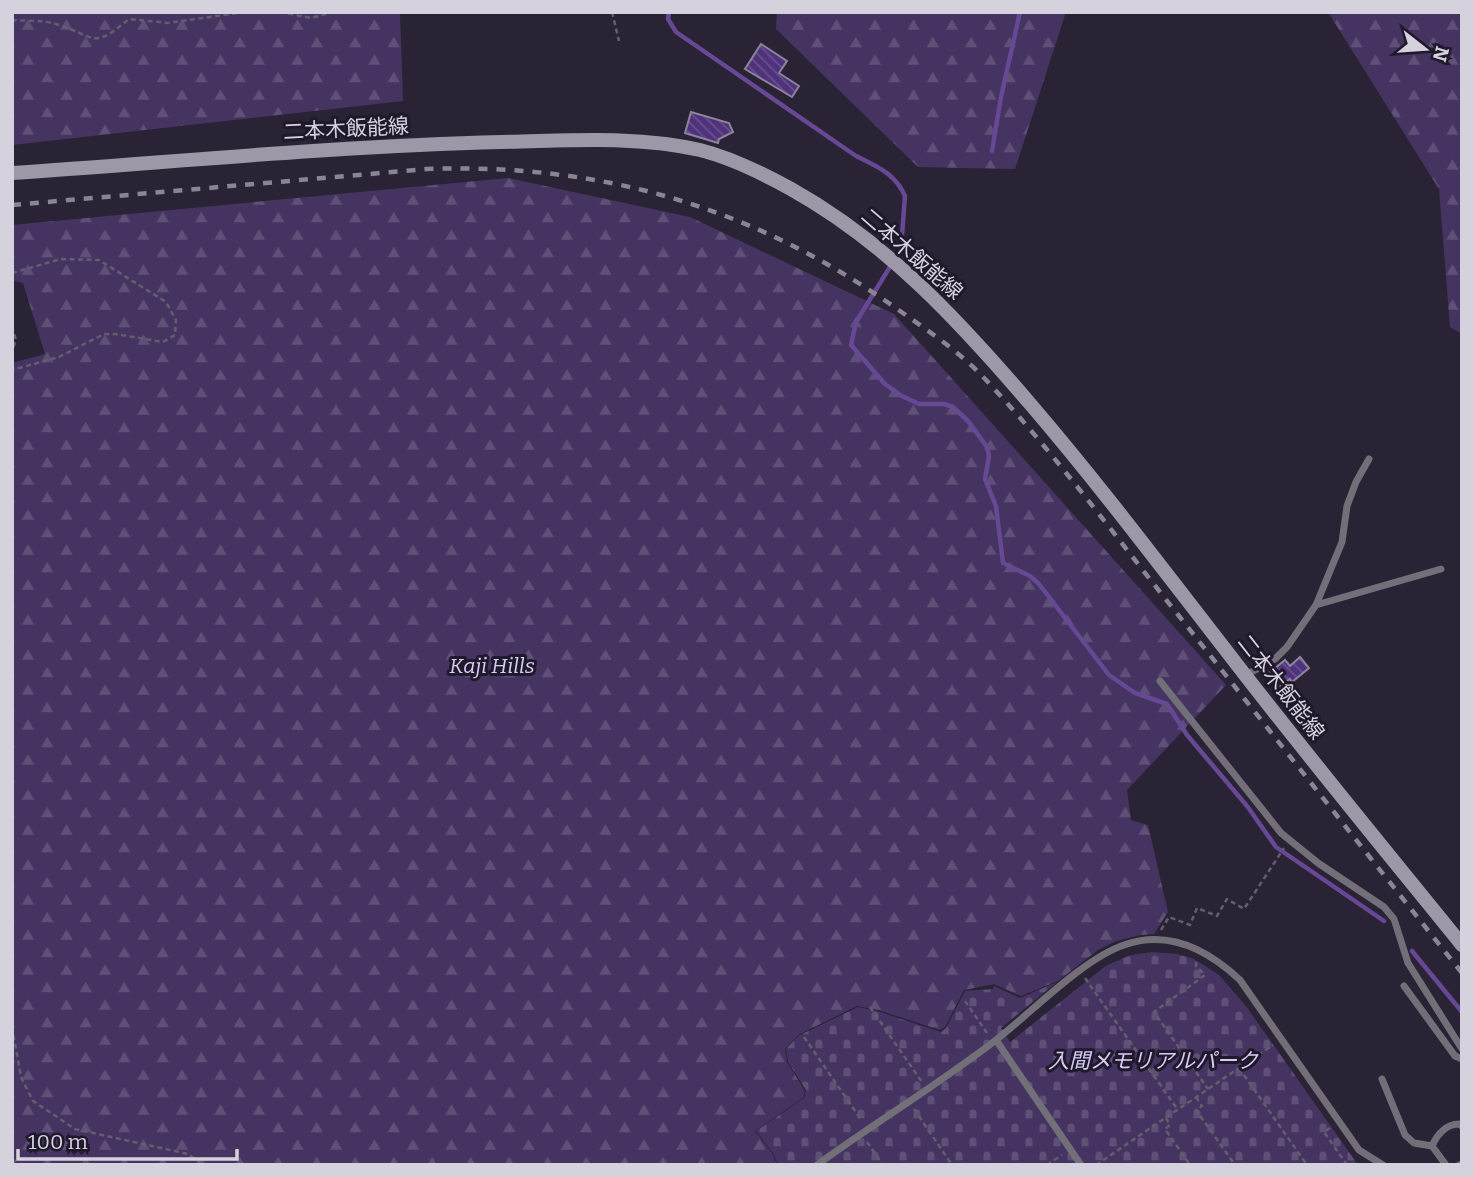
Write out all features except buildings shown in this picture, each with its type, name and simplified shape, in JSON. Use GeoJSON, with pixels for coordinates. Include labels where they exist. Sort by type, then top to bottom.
{"type":"FeatureCollection","features":[{"type":"Feature","properties":{"kind":"main road","name":"二本木飯能線"},"geometry":{"type":"LineString","coordinates":[[12,173],[344,149],[485,143],[644,142],[702,151],[730,159],[811,200],[902,267],[956,320],[1044,420],[1098,485],[1245,676],[1462,945]]}},
{"type":"Feature","properties":{"kind":"lane"},"geometry":{"type":"LineString","coordinates":[[1245,676],[1275,659],[1287,647],[1316,605],[1342,542],[1347,506],[1356,482],[1370,459]]}},
{"type":"Feature","properties":{"kind":"lane"},"geometry":{"type":"LineString","coordinates":[[1316,605],[1441,569]]}},
{"type":"Feature","properties":{"kind":"lane"},"geometry":{"type":"LineString","coordinates":[[1160,681],[1281,833],[1318,863],[1375,899],[1394,919],[1408,963],[1462,1049]]}},
{"type":"Feature","properties":{"kind":"lane"},"geometry":{"type":"LineString","coordinates":[[817,1165],[995,1041],[1101,955],[1125,944],[1157,940],[1183,943],[1218,960],[1240,980],[1359,1150],[1383,1165]]}},
{"type":"Feature","properties":{"kind":"lane"},"geometry":{"type":"LineString","coordinates":[[1404,986],[1455,1056],[1462,1059]]}},
{"type":"Feature","properties":{"kind":"lane"},"geometry":{"type":"LineString","coordinates":[[995,1041],[1081,1165]]}},
{"type":"Feature","properties":{"kind":"lane"},"geometry":{"type":"LineString","coordinates":[[1382,1079],[1405,1135],[1414,1143],[1432,1146],[1446,1165]]}},
{"type":"Feature","properties":{"kind":"lane"},"geometry":{"type":"LineString","coordinates":[[1432,1146],[1437,1135],[1453,1124],[1462,1126]]}},
{"type":"Feature","properties":{"kind":"path"},"geometry":{"type":"LineString","coordinates":[[12,20],[54,23],[92,40],[110,35],[129,19],[168,23],[244,12]]}},
{"type":"Feature","properties":{"kind":"path"},"geometry":{"type":"LineString","coordinates":[[280,12],[311,19],[333,12]]}},
{"type":"Feature","properties":{"kind":"path"},"geometry":{"type":"LineString","coordinates":[[612,12],[619,41]]}},
{"type":"Feature","properties":{"kind":"path"},"geometry":{"type":"LineString","coordinates":[[12,273],[61,259],[99,260],[166,302],[176,320],[175,334],[163,342],[104,334],[59,357],[12,370]]}},
{"type":"Feature","properties":{"kind":"path"},"geometry":{"type":"LineString","coordinates":[[12,326],[16,340],[12,351]]}},
{"type":"Feature","properties":{"kind":"path"},"geometry":{"type":"LineString","coordinates":[[1159,934],[1169,917],[1190,925],[1197,908],[1217,916],[1227,899],[1244,909],[1285,847]]}},
{"type":"Feature","properties":{"kind":"path"},"geometry":{"type":"LineString","coordinates":[[1198,959],[1196,967],[1205,975],[1154,1012],[1208,1089]]}},
{"type":"Feature","properties":{"kind":"path"},"geometry":{"type":"LineString","coordinates":[[1085,978],[1178,1110]]}},
{"type":"Feature","properties":{"kind":"path"},"geometry":{"type":"LineString","coordinates":[[965,1001],[995,1041]]}},
{"type":"Feature","properties":{"kind":"path"},"geometry":{"type":"LineString","coordinates":[[870,1007],[927,1088]]}},
{"type":"Feature","properties":{"kind":"path"},"geometry":{"type":"LineString","coordinates":[[12,1027],[21,1077],[33,1101],[75,1129],[188,1154],[203,1165]]}},
{"type":"Feature","properties":{"kind":"path"},"geometry":{"type":"LineString","coordinates":[[804,1037],[883,1165]]}},
{"type":"Feature","properties":{"kind":"path"},"geometry":{"type":"LineString","coordinates":[[1097,1165],[1281,1040]]}},
{"type":"Feature","properties":{"kind":"path"},"geometry":{"type":"LineString","coordinates":[[1239,1068],[1307,1165]]}},
{"type":"Feature","properties":{"kind":"path"},"geometry":{"type":"LineString","coordinates":[[1196,1097],[1202,1106],[1196,1110],[1234,1165]]}},
{"type":"Feature","properties":{"kind":"path"},"geometry":{"type":"LineString","coordinates":[[908,1101],[952,1165]]}},
{"type":"Feature","properties":{"kind":"path"},"geometry":{"type":"LineString","coordinates":[[1166,1118],[1170,1125],[1165,1129],[1189,1165]]}},
{"type":"Feature","properties":{"kind":"path"},"geometry":{"type":"LineString","coordinates":[[1339,1122],[1324,1132],[1347,1165]]}},
{"type":"Feature","properties":{"kind":"path"},"geometry":{"type":"LineString","coordinates":[[1047,1165],[1070,1149]]}},
{"type":"Feature","properties":{"kind":"path"},"geometry":{"type":"LineString","coordinates":[[12,1159],[20,1165]]}},
{"type":"Feature","properties":{"kind":"green space"},"geometry":{"type":"Polygon","coordinates":[[[12,12],[400,12],[403,101],[12,145],[12,12]]]}},
{"type":"Feature","properties":{"kind":"green space"},"geometry":{"type":"Polygon","coordinates":[[[777,12],[1066,12],[1015,169],[918,167],[776,29],[777,12]]]}},
{"type":"Feature","properties":{"kind":"green space"},"geometry":{"type":"Polygon","coordinates":[[[1328,12],[1462,12],[1462,334],[1450,327],[1439,189],[1328,12]]]}},
{"type":"Feature","properties":{"kind":"green space","name":"Kaji Hills"},"geometry":{"type":"Polygon","coordinates":[[[508,178],[690,217],[894,314],[1226,685],[1127,790],[1131,820],[1148,825],[1168,912],[1154,934],[1116,941],[1098,950],[1058,981],[1021,996],[994,984],[964,990],[945,1027],[940,1030],[857,1006],[798,1035],[785,1049],[787,1062],[805,1091],[803,1098],[755,1131],[772,1153],[777,1165],[12,1165],[12,363],[45,354],[23,283],[12,280],[12,225],[508,178]]]}},
{"type":"Feature","properties":{"kind":"green space","name":"入間メモリアルパーク"},"geometry":{"type":"Polygon","coordinates":[[[1152,952],[1177,954],[1194,959],[1219,975],[1246,1006],[1358,1165],[778,1165],[773,1153],[756,1131],[804,1098],[806,1090],[788,1062],[786,1049],[798,1036],[858,1007],[941,1032],[946,1028],[965,991],[993,989],[994,986],[1020,998],[1057,982],[1001,1028],[1010,1042],[1107,965],[1131,955],[1152,952]]]}},
{"type":"Feature","properties":{"kind":"waterway"},"geometry":{"type":"LineString","coordinates":[[669,12],[668,19],[676,32],[856,156],[884,171],[901,188],[905,196],[901,249],[856,322],[851,345],[885,384],[902,396],[919,404],[944,404],[953,407],[968,421],[987,447],[989,456],[985,479],[996,506],[1003,563],[1030,576],[1039,584],[1109,675],[1135,693],[1167,704],[1187,735],[1247,806],[1276,847],[1384,921]]}},
{"type":"Feature","properties":{"kind":"waterway"},"geometry":{"type":"LineString","coordinates":[[992,151],[1020,12]]}},
{"type":"Feature","properties":{"kind":"waterway"},"geometry":{"type":"LineString","coordinates":[[1412,951],[1462,1012]]}},
{"type":"Feature","properties":{"kind":"railway"},"geometry":{"type":"LineString","coordinates":[[12,205],[427,169],[492,169],[555,174],[616,184],[676,199],[734,219],[790,245],[846,275],[900,311],[956,352],[986,380],[1085,496],[1462,973]]}}]}
